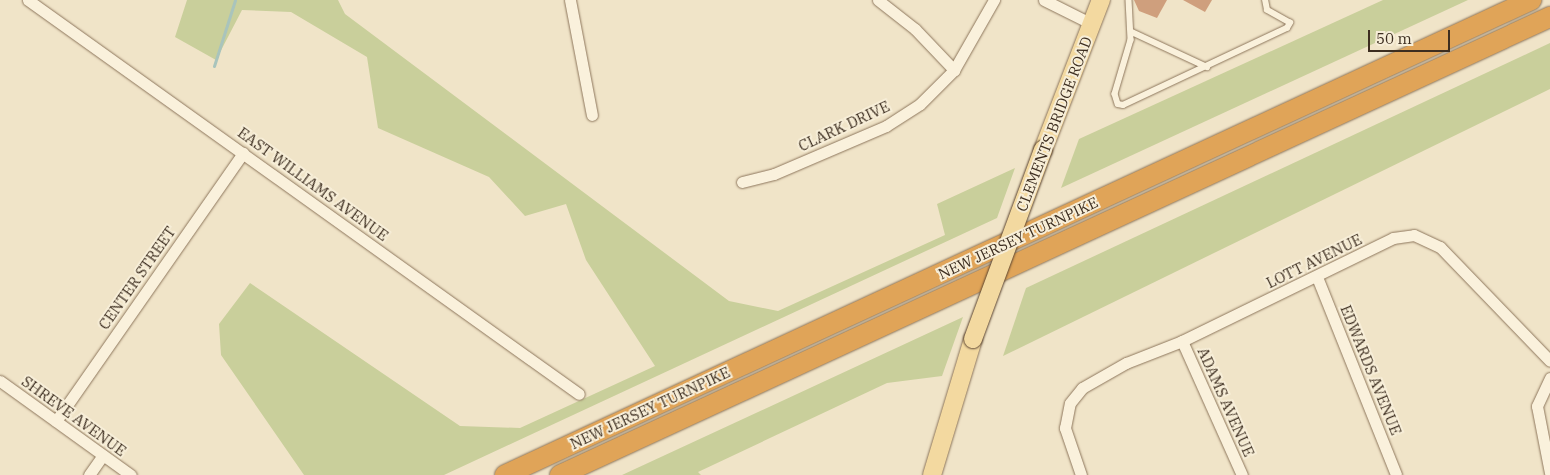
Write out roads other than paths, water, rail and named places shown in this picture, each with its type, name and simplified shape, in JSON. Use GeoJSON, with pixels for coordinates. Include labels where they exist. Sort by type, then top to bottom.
{"type":"FeatureCollection","features":[{"type":"Feature","properties":{"kind":"highway","name":"NEW JERSEY TURNPIKE"},"geometry":{"type":"LineString","coordinates":[[505,475],[1531,0]]}},
{"type":"Feature","properties":{"kind":"highway","name":"NEW JERSEY TURNPIKE"},"geometry":{"type":"LineString","coordinates":[[560,475],[1550,17]]}},
{"type":"Feature","properties":{"kind":"main road","name":"CLEMENTS BRIDGE ROAD"},"geometry":{"type":"LineString","coordinates":[[932,475],[973,340],[1042,150],[1101,0]]}},
{"type":"Feature","properties":{"kind":"street","name":"EAST WILLIAMS AVENUE"},"geometry":{"type":"LineString","coordinates":[[28,0],[579,394]]}},
{"type":"Feature","properties":{"kind":"street"},"geometry":{"type":"LineString","coordinates":[[570,0],[592,115]]}},
{"type":"Feature","properties":{"kind":"street"},"geometry":{"type":"LineString","coordinates":[[878,0],[954,70]]}},
{"type":"Feature","properties":{"kind":"street","name":"CLARK DRIVE"},"geometry":{"type":"LineString","coordinates":[[742,182],[774,174],[886,126],[920,104],[954,70],[994,0]]}},
{"type":"Feature","properties":{"kind":"street"},"geometry":{"type":"LineString","coordinates":[[1044,0],[1092,24]]}},
{"type":"Feature","properties":{"kind":"street","name":"CENTER STREET"},"geometry":{"type":"LineString","coordinates":[[56,421],[243,153]]}},
{"type":"Feature","properties":{"kind":"street","name":"LOTT AVENUE"},"geometry":{"type":"LineString","coordinates":[[1081,475],[1069,448],[1068,409],[1082,388],[1126,363],[1182,341],[1317,277],[1393,238],[1425,237],[1550,361]]}},
{"type":"Feature","properties":{"kind":"street","name":"EDWARDS AVENUE"},"geometry":{"type":"LineString","coordinates":[[1317,277],[1396,475]]}},
{"type":"Feature","properties":{"kind":"street","name":"ADAMS AVENUE"},"geometry":{"type":"LineString","coordinates":[[1182,341],[1242,475]]}},
{"type":"Feature","properties":{"kind":"street"},"geometry":{"type":"LineString","coordinates":[[1550,378],[1537,406],[1550,473]]}},
{"type":"Feature","properties":{"kind":"street","name":"SHREVE AVENUE"},"geometry":{"type":"LineString","coordinates":[[0,381],[131,475]]}},
{"type":"Feature","properties":{"kind":"street"},"geometry":{"type":"LineString","coordinates":[[89,475],[104,455]]}},
{"type":"Feature","properties":{"kind":"lane"},"geometry":{"type":"LineString","coordinates":[[1129,0],[1127,19],[1132,32],[1115,94],[1118,104],[1207,68],[1289,27],[1288,21],[1267,10],[1265,0]]}},
{"type":"Feature","properties":{"kind":"lane"},"geometry":{"type":"LineString","coordinates":[[1132,32],[1207,68]]}},
{"type":"Feature","properties":{"kind":"waterway"},"geometry":{"type":"LineString","coordinates":[[214,66],[235,0]]}}]}
